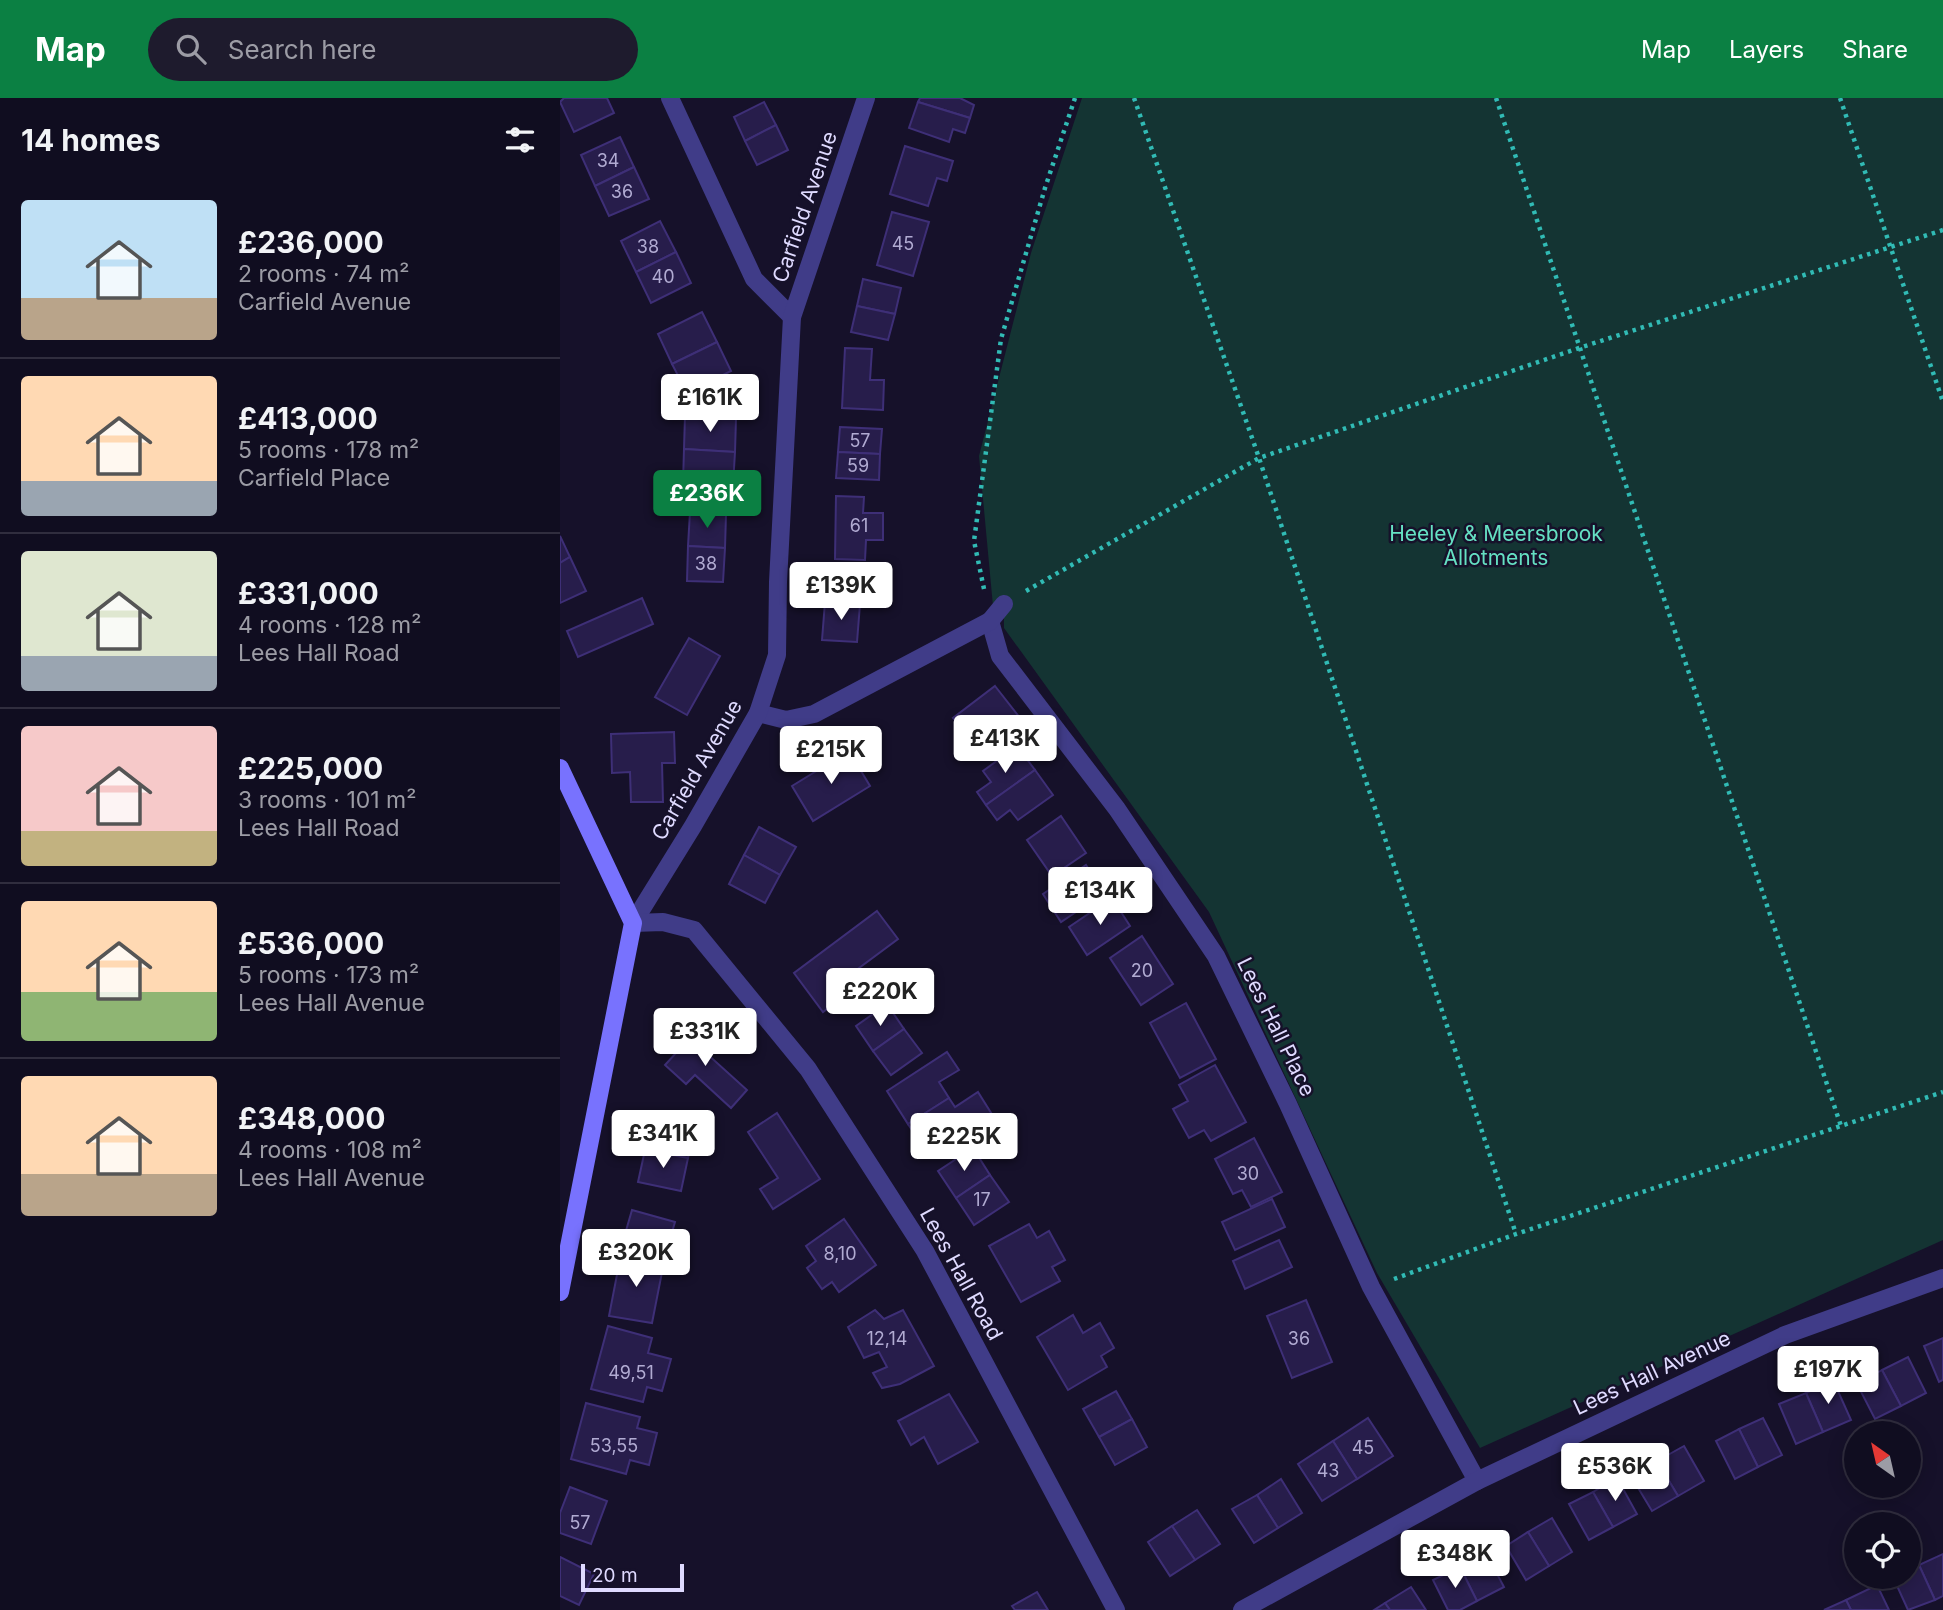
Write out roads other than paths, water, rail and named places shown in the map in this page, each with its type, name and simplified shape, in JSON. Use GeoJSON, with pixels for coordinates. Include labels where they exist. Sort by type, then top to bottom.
{"type":"FeatureCollection","features":[{"type":"Feature","properties":{"kind":"street"},"geometry":{"type":"LineString","coordinates":[[670,98],[754,279],[792,317]]}},
{"type":"Feature","properties":{"kind":"street","name":"Carfield Avenue"},"geometry":{"type":"LineString","coordinates":[[633,923],[758,713],[777,655],[778,582],[792,317],[866,98]]}},
{"type":"Feature","properties":{"kind":"street"},"geometry":{"type":"LineString","coordinates":[[758,713],[786,720],[814,714],[990,621],[1004,604]]}},
{"type":"Feature","properties":{"kind":"street","name":"Lees Hall Place"},"geometry":{"type":"LineString","coordinates":[[990,621],[1000,656],[1116,809],[1216,956],[1288,1104],[1371,1287],[1478,1481]]}},
{"type":"Feature","properties":{"kind":"street"},"geometry":{"type":"LineString","coordinates":[[560,768],[633,923],[560,1292]]}},
{"type":"Feature","properties":{"kind":"street","name":"Lees Hall Road"},"geometry":{"type":"LineString","coordinates":[[633,923],[663,922],[694,930],[808,1069],[925,1251],[1116,1610]]}},
{"type":"Feature","properties":{"kind":"street","name":"Lees Hall Avenue"},"geometry":{"type":"LineString","coordinates":[[1242,1610],[1478,1481],[1785,1335],[1943,1278]]}},
{"type":"Feature","properties":{"kind":"park label","name":"Heeley & Meersbrook Allotments"},"geometry":{"type":"Point","coordinates":[1496,546]}}]}
